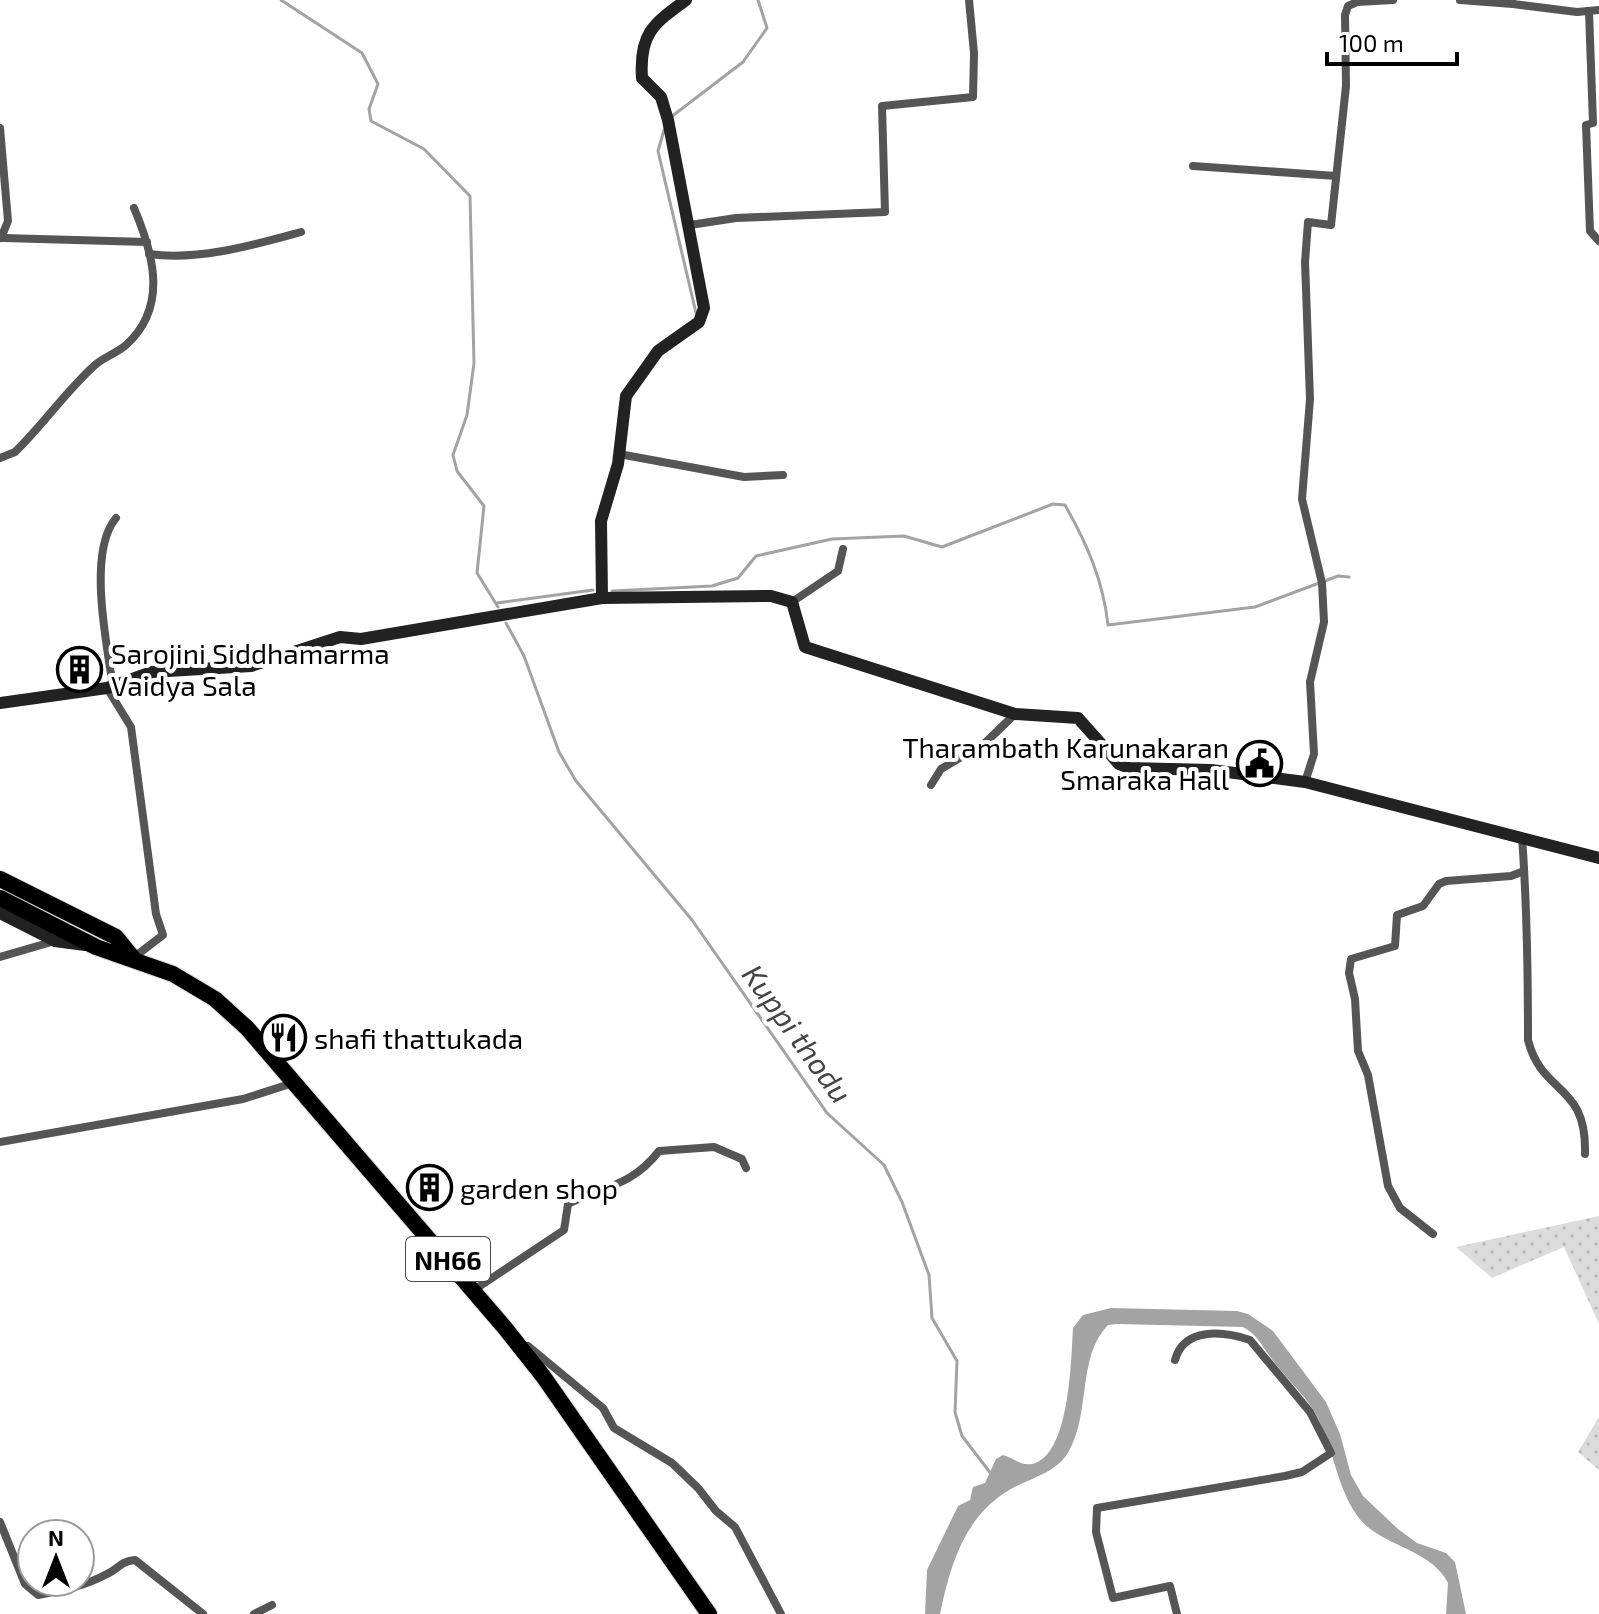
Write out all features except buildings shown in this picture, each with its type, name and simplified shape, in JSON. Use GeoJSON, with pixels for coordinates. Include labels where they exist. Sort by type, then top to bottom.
{"type":"FeatureCollection","features":[{"type":"Feature","properties":{"kind":"highway","name":"NH66"},"geometry":{"type":"LineString","coordinates":[[0,879],[116,937],[133,958]]}},
{"type":"Feature","properties":{"kind":"highway","name":"NH66"},"geometry":{"type":"LineString","coordinates":[[0,898],[96,947],[173,974],[215,999],[247,1028],[474,1290],[543,1376],[709,1614]]}},
{"type":"Feature","properties":{"kind":"street"},"geometry":{"type":"LineString","coordinates":[[602,598],[601,521],[619,454],[626,396],[658,351],[699,322],[704,308],[690,225],[661,97],[642,78],[640,58],[650,25],[686,0]]}},
{"type":"Feature","properties":{"kind":"street"},"geometry":{"type":"LineString","coordinates":[[690,225],[736,218],[885,212],[882,106],[973,97],[974,53],[969,0]]}},
{"type":"Feature","properties":{"kind":"street"},"geometry":{"type":"LineString","coordinates":[[1305,782],[1314,754],[1310,682],[1324,622],[1322,583],[1302,499],[1310,399],[1305,262],[1308,222],[1331,225],[1346,86],[1345,15],[1348,6],[1357,2],[1393,0]]}},
{"type":"Feature","properties":{"kind":"street"},"geometry":{"type":"LineString","coordinates":[[1460,0],[1599,10]]}},
{"type":"Feature","properties":{"kind":"street"},"geometry":{"type":"LineString","coordinates":[[1589,11],[1593,123],[1586,125],[1585,150],[1590,231],[1599,241]]}},
{"type":"Feature","properties":{"kind":"street"},"geometry":{"type":"LineString","coordinates":[[0,128],[8,221],[2,238],[147,242]]}},
{"type":"Feature","properties":{"kind":"street"},"geometry":{"type":"LineString","coordinates":[[1193,166],[1336,176]]}},
{"type":"Feature","properties":{"kind":"street"},"geometry":{"type":"LineString","coordinates":[[0,458],[15,452],[94,366],[124,347],[153,307],[155,293],[147,242],[134,208]]}},
{"type":"Feature","properties":{"kind":"street"},"geometry":{"type":"LineString","coordinates":[[149,254],[171,257],[203,253],[301,232]]}},
{"type":"Feature","properties":{"kind":"street"},"geometry":{"type":"LineString","coordinates":[[619,454],[744,477],[783,475]]}},
{"type":"Feature","properties":{"kind":"street"},"geometry":{"type":"LineString","coordinates":[[116,518],[107,529],[102,562],[102,619],[110,688],[131,727],[156,914],[163,935],[133,958]]}},
{"type":"Feature","properties":{"kind":"street"},"geometry":{"type":"LineString","coordinates":[[0,703],[110,688],[152,672],[251,666],[340,637],[361,639],[602,598],[771,596],[792,602],[838,571],[843,549]]}},
{"type":"Feature","properties":{"kind":"street"},"geometry":{"type":"LineString","coordinates":[[792,602],[805,647],[1015,714],[1078,718],[1119,764],[1129,768],[1211,770],[1305,782],[1599,858]]}},
{"type":"Feature","properties":{"kind":"street"},"geometry":{"type":"LineString","coordinates":[[931,785],[941,769],[985,743],[1015,714]]}},
{"type":"Feature","properties":{"kind":"street"},"geometry":{"type":"LineString","coordinates":[[1522,837],[1528,1040],[1532,1055],[1547,1078],[1578,1107],[1585,1127],[1585,1154]]}},
{"type":"Feature","properties":{"kind":"street"},"geometry":{"type":"LineString","coordinates":[[1433,1234],[1400,1208],[1388,1186],[1368,1075],[1358,1051],[1355,999],[1349,973],[1351,959],[1395,946],[1397,915],[1423,906],[1439,884],[1459,879],[1511,876],[1524,871]]}},
{"type":"Feature","properties":{"kind":"street"},"geometry":{"type":"LineString","coordinates":[[0,913],[55,941],[96,947]]}},
{"type":"Feature","properties":{"kind":"street"},"geometry":{"type":"LineString","coordinates":[[0,957],[55,941]]}},
{"type":"Feature","properties":{"kind":"street"},"geometry":{"type":"LineString","coordinates":[[0,1142],[243,1099],[293,1083]]}},
{"type":"Feature","properties":{"kind":"street"},"geometry":{"type":"LineString","coordinates":[[474,1290],[564,1230],[568,1204],[615,1188],[645,1171],[659,1151],[714,1147],[742,1159],[746,1168]]}},
{"type":"Feature","properties":{"kind":"street"},"geometry":{"type":"LineString","coordinates":[[505,1328],[603,1408],[614,1428],[672,1463],[698,1488],[716,1511],[735,1527],[781,1614]]}},
{"type":"Feature","properties":{"kind":"street"},"geometry":{"type":"LineString","coordinates":[[1175,1360],[1180,1343],[1193,1335],[1238,1336],[1250,1340],[1310,1412],[1331,1453],[1302,1472],[1285,1476],[1097,1508],[1096,1532],[1113,1598],[1170,1586],[1177,1614]]}},
{"type":"Feature","properties":{"kind":"street"},"geometry":{"type":"LineString","coordinates":[[0,1522],[25,1584],[38,1595],[70,1589],[109,1574],[124,1561],[135,1560],[203,1614]]}},
{"type":"Feature","properties":{"kind":"street"},"geometry":{"type":"LineString","coordinates":[[254,1614],[272,1605]]}},
{"type":"Feature","properties":{"kind":"shaded area"},"geometry":{"type":"Polygon","coordinates":[[[1599,1216],[1599,1324],[1564,1247],[1492,1278],[1456,1247],[1599,1216]]]}},
{"type":"Feature","properties":{"kind":"shaded area"},"geometry":{"type":"Polygon","coordinates":[[[1111,1308],[1237,1311],[1248,1314],[1273,1331],[1326,1402],[1340,1434],[1351,1475],[1363,1496],[1417,1543],[1446,1553],[1455,1562],[1466,1614],[1446,1614],[1448,1583],[1440,1571],[1417,1554],[1377,1534],[1356,1514],[1343,1489],[1326,1436],[1314,1411],[1252,1333],[1243,1327],[1117,1324],[1108,1325],[1092,1353],[1080,1419],[1069,1451],[1058,1465],[1009,1490],[981,1514],[970,1528],[954,1561],[940,1614],[925,1614],[927,1570],[958,1506],[970,1500],[973,1487],[985,1483],[996,1459],[1003,1455],[1028,1464],[1045,1457],[1054,1444],[1066,1405],[1073,1328],[1083,1315],[1111,1308]]]}},
{"type":"Feature","properties":{"kind":"shaded area"},"geometry":{"type":"Polygon","coordinates":[[[1599,1417],[1599,1470],[1578,1452],[1599,1417]]]}},
{"type":"Feature","properties":{"kind":"waterway"},"geometry":{"type":"LineString","coordinates":[[281,0],[362,53],[378,84],[369,109],[371,121],[424,149],[470,196],[474,363],[467,415],[453,455],[457,471],[484,506],[477,573],[498,607]]}},
{"type":"Feature","properties":{"kind":"waterway"},"geometry":{"type":"LineString","coordinates":[[671,117],[743,62],[767,28],[758,0]]}},
{"type":"Feature","properties":{"kind":"waterway"},"geometry":{"type":"LineString","coordinates":[[664,130],[658,151],[696,313]]}},
{"type":"Feature","properties":{"kind":"waterway"},"geometry":{"type":"LineString","coordinates":[[612,591],[712,586],[738,578],[756,556],[832,539],[904,536],[942,547],[1053,504],[1065,505],[1087,548],[1098,578],[1108,625],[1255,607],[1338,576],[1349,577]]}},
{"type":"Feature","properties":{"kind":"waterway"},"geometry":{"type":"LineString","coordinates":[[497,603],[593,590]]}},
{"type":"Feature","properties":{"kind":"waterway","name":"Kuppi thodu"},"geometry":{"type":"LineString","coordinates":[[506,623],[524,656],[559,752],[576,781],[692,920],[827,1113],[884,1165],[902,1202],[929,1275],[932,1318],[957,1361],[955,1412],[962,1436],[992,1475]]}},
{"type":"Feature","properties":{"kind":"place","name":"Sarojini Siddhamarma Vaidya Sala"},"geometry":{"type":"Point","coordinates":[80,669]}},
{"type":"Feature","properties":{"kind":"place","name":"Tharambath Karunakaran Smaraka Hall"},"geometry":{"type":"Point","coordinates":[1260,763]}},
{"type":"Feature","properties":{"kind":"place","name":"shafi thattukada"},"geometry":{"type":"Point","coordinates":[283,1038]}},
{"type":"Feature","properties":{"kind":"place","name":"garden shop"},"geometry":{"type":"Point","coordinates":[429,1188]}}]}
